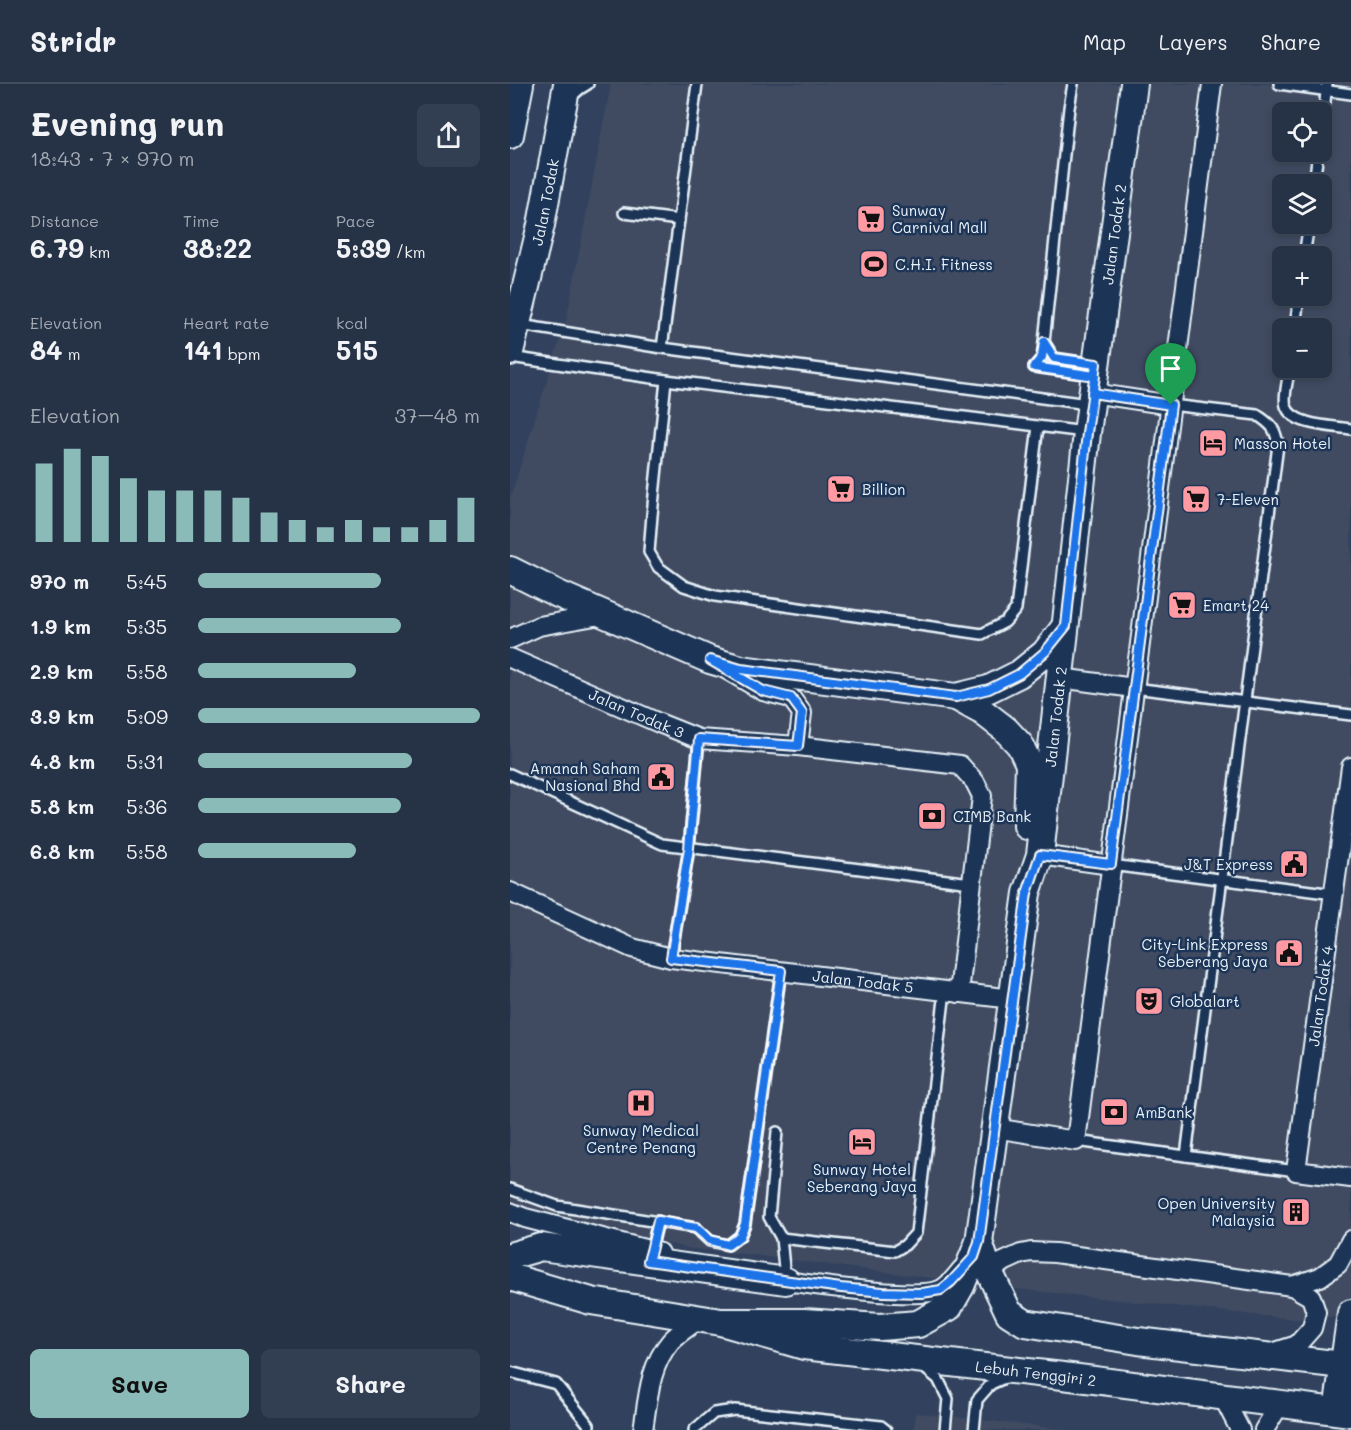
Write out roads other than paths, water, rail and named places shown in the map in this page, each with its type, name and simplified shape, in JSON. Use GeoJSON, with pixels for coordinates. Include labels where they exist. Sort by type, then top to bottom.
{"type":"FeatureCollection","features":[{"type":"Feature","properties":{"kind":"main road"},"geometry":{"type":"LineString","coordinates":[[510,135],[520,84]]}},
{"type":"Feature","properties":{"kind":"main road","name":"Jalan Todak"},"geometry":{"type":"LineString","coordinates":[[510,352],[541,225],[567,84]]}},
{"type":"Feature","properties":{"kind":"main road","name":"Jalan Todak 2"},"geometry":{"type":"LineString","coordinates":[[980,1256],[994,1128],[1027,893],[1040,855],[1087,433],[1134,84]]}},
{"type":"Feature","properties":{"kind":"main road"},"geometry":{"type":"LineString","coordinates":[[510,570],[710,660],[741,669],[956,697],[989,689],[1019,674],[1045,652],[1066,626]]}},
{"type":"Feature","properties":{"kind":"main road"},"geometry":{"type":"LineString","coordinates":[[956,697],[983,712],[1005,729],[1020,745],[1029,764],[1027,893]]}},
{"type":"Feature","properties":{"kind":"main road"},"geometry":{"type":"LineString","coordinates":[[510,1256],[541,1247],[649,1256],[786,1281]]}},
{"type":"Feature","properties":{"kind":"main road"},"geometry":{"type":"LineString","coordinates":[[980,1256],[1009,1312],[1025,1323],[1138,1341],[1347,1365]]}},
{"type":"Feature","properties":{"kind":"main road","name":"Lebuh Tenggiri 2"},"geometry":{"type":"LineString","coordinates":[[710,1320],[804,1322],[880,1327],[918,1324],[949,1307],[980,1256]]}},
{"type":"Feature","properties":{"kind":"main road","name":"Lebuh Tenggiri 2"},"geometry":{"type":"LineString","coordinates":[[510,1277],[591,1301],[710,1320],[804,1346],[1344,1412]]}},
{"type":"Feature","properties":{"kind":"main road"},"geometry":{"type":"LineString","coordinates":[[1344,1412],[1351,1313]]}},
{"type":"Feature","properties":{"kind":"street"},"geometry":{"type":"LineString","coordinates":[[994,1128],[1076,1140],[1212,84]]}},
{"type":"Feature","properties":{"kind":"street"},"geometry":{"type":"LineString","coordinates":[[1094,384],[1171,405]]}},
{"type":"Feature","properties":{"kind":"street"},"geometry":{"type":"LineString","coordinates":[[510,639],[539,626],[606,614]]}},
{"type":"Feature","properties":{"kind":"street","name":"Jalan Todak 3"},"geometry":{"type":"LineString","coordinates":[[510,658],[699,739],[798,746],[960,765],[975,782],[982,796],[971,883]]}},
{"type":"Feature","properties":{"kind":"street"},"geometry":{"type":"LineString","coordinates":[[710,660],[763,691],[791,698],[802,713],[798,746]]}},
{"type":"Feature","properties":{"kind":"street"},"geometry":{"type":"LineString","coordinates":[[1060,678],[1134,688]]}},
{"type":"Feature","properties":{"kind":"street","name":"Jalan Todak 4"},"geometry":{"type":"LineString","coordinates":[[1296,1171],[1351,767]]}},
{"type":"Feature","properties":{"kind":"street"},"geometry":{"type":"LineString","coordinates":[[1040,855],[1111,864]]}},
{"type":"Feature","properties":{"kind":"street"},"geometry":{"type":"LineString","coordinates":[[952,992],[971,883]]}},
{"type":"Feature","properties":{"kind":"street","name":"Jalan Todak 5"},"geometry":{"type":"LineString","coordinates":[[510,892],[632,948],[671,958],[1012,999]]}},
{"type":"Feature","properties":{"kind":"street"},"geometry":{"type":"LineString","coordinates":[[1296,1171],[1351,1178]]}},
{"type":"Feature","properties":{"kind":"street"},"geometry":{"type":"LineString","coordinates":[[510,1212],[649,1256]]}},
{"type":"Feature","properties":{"kind":"street"},"geometry":{"type":"LineString","coordinates":[[1292,1286],[1320,1277],[1338,1264],[1351,1240]]}},
{"type":"Feature","properties":{"kind":"street"},"geometry":{"type":"LineString","coordinates":[[786,1281],[883,1292],[922,1293],[941,1290],[980,1256],[1012,1257],[1031,1252],[1055,1253],[1292,1286],[1311,1297],[1316,1312],[1312,1328],[1298,1345],[1268,1355]]}},
{"type":"Feature","properties":{"kind":"street"},"geometry":{"type":"LineString","coordinates":[[643,1430],[656,1364],[671,1342],[710,1320]]}},
{"type":"Feature","properties":{"kind":"street"},"geometry":{"type":"LineString","coordinates":[[1223,1397],[1240,1430]]}},
{"type":"Feature","properties":{"kind":"street"},"geometry":{"type":"LineString","coordinates":[[1264,1430],[1281,1404]]}},
{"type":"Feature","properties":{"kind":"lane"},"geometry":{"type":"LineString","coordinates":[[561,116],[572,96],[588,84]]}},
{"type":"Feature","properties":{"kind":"lane"},"geometry":{"type":"LineString","coordinates":[[662,348],[697,84]]}},
{"type":"Feature","properties":{"kind":"lane"},"geometry":{"type":"LineString","coordinates":[[1073,84],[1042,357],[1034,367],[1094,384]]}},
{"type":"Feature","properties":{"kind":"lane"},"geometry":{"type":"LineString","coordinates":[[1279,84],[1327,87],[1351,94]]}},
{"type":"Feature","properties":{"kind":"lane"},"geometry":{"type":"LineString","coordinates":[[1325,102],[1327,87]]}},
{"type":"Feature","properties":{"kind":"lane"},"geometry":{"type":"LineString","coordinates":[[624,213],[679,220]]}},
{"type":"Feature","properties":{"kind":"lane"},"geometry":{"type":"LineString","coordinates":[[516,325],[662,348],[1094,384]]}},
{"type":"Feature","properties":{"kind":"lane"},"geometry":{"type":"LineString","coordinates":[[1044,342],[1054,358],[1094,384]]}},
{"type":"Feature","properties":{"kind":"lane"},"geometry":{"type":"LineString","coordinates":[[510,357],[666,380],[1087,433]]}},
{"type":"Feature","properties":{"kind":"lane"},"geometry":{"type":"LineString","coordinates":[[1289,378],[1285,404],[1291,414],[1304,422],[1351,429]]}},
{"type":"Feature","properties":{"kind":"lane"},"geometry":{"type":"LineString","coordinates":[[666,380],[649,552],[658,567],[684,586],[715,596],[981,634],[1005,622],[1016,609],[1038,426]]}},
{"type":"Feature","properties":{"kind":"lane"},"geometry":{"type":"LineString","coordinates":[[1171,405],[1257,416],[1268,422],[1276,433],[1278,445],[1186,1156]]}},
{"type":"Feature","properties":{"kind":"lane"},"geometry":{"type":"LineString","coordinates":[[1134,688],[1351,715]]}},
{"type":"Feature","properties":{"kind":"lane"},"geometry":{"type":"LineString","coordinates":[[671,958],[689,848],[699,739]]}},
{"type":"Feature","properties":{"kind":"lane"},"geometry":{"type":"LineString","coordinates":[[510,774],[662,844],[971,883]]}},
{"type":"Feature","properties":{"kind":"lane"},"geometry":{"type":"LineString","coordinates":[[1111,864],[1334,894]]}},
{"type":"Feature","properties":{"kind":"lane"},"geometry":{"type":"LineString","coordinates":[[510,1190],[557,1206],[696,1228],[710,1240],[728,1245],[740,1236],[745,1224],[781,971]]}},
{"type":"Feature","properties":{"kind":"lane"},"geometry":{"type":"LineString","coordinates":[[781,1238],[895,1251],[905,1245],[916,1233],[952,992]]}},
{"type":"Feature","properties":{"kind":"lane"},"geometry":{"type":"LineString","coordinates":[[777,1131],[769,1217],[781,1238],[786,1281]]}},
{"type":"Feature","properties":{"kind":"lane"},"geometry":{"type":"LineString","coordinates":[[1076,1140],[1296,1171]]}},
{"type":"Feature","properties":{"kind":"lane"},"geometry":{"type":"LineString","coordinates":[[649,1256],[658,1221]]}},
{"type":"Feature","properties":{"kind":"lane"},"geometry":{"type":"LineString","coordinates":[[915,1359],[938,1379],[948,1399],[945,1430]]}},
{"type":"Feature","properties":{"kind":"lane"},"geometry":{"type":"LineString","coordinates":[[974,1430],[977,1400],[991,1384],[1019,1371]]}},
{"type":"Feature","properties":{"kind":"lane"},"geometry":{"type":"LineString","coordinates":[[510,1372],[556,1384],[589,1425],[588,1430]]}},
{"type":"Feature","properties":{"kind":"lane"},"geometry":{"type":"LineString","coordinates":[[694,1430],[714,1413],[735,1410],[880,1426],[886,1430]]}},
{"type":"Feature","properties":{"kind":"place","name":"Sunway Carnival Mall"},"geometry":{"type":"Point","coordinates":[871,219]}},
{"type":"Feature","properties":{"kind":"place","name":"C.H.I. Fitness"},"geometry":{"type":"Point","coordinates":[874,264]}},
{"type":"Feature","properties":{"kind":"place","name":"Masson Hotel"},"geometry":{"type":"Point","coordinates":[1213,443]}},
{"type":"Feature","properties":{"kind":"place","name":"Billion"},"geometry":{"type":"Point","coordinates":[841,489]}},
{"type":"Feature","properties":{"kind":"place","name":"7-Eleven"},"geometry":{"type":"Point","coordinates":[1196,499]}},
{"type":"Feature","properties":{"kind":"place","name":"Emart 24"},"geometry":{"type":"Point","coordinates":[1182,605]}},
{"type":"Feature","properties":{"kind":"place","name":"Amanah Saham Nasional Bhd"},"geometry":{"type":"Point","coordinates":[661,777]}},
{"type":"Feature","properties":{"kind":"place","name":"CIMB Bank"},"geometry":{"type":"Point","coordinates":[932,816]}},
{"type":"Feature","properties":{"kind":"place","name":"J&T Express"},"geometry":{"type":"Point","coordinates":[1294,864]}},
{"type":"Feature","properties":{"kind":"place","name":"City-Link Express Seberang Jaya"},"geometry":{"type":"Point","coordinates":[1289,953]}},
{"type":"Feature","properties":{"kind":"place","name":"Globalart"},"geometry":{"type":"Point","coordinates":[1149,1001]}},
{"type":"Feature","properties":{"kind":"place","name":"Sunway Medical Centre Penang"},"geometry":{"type":"Point","coordinates":[641,1103]}},
{"type":"Feature","properties":{"kind":"place","name":"AmBank"},"geometry":{"type":"Point","coordinates":[1114,1112]}},
{"type":"Feature","properties":{"kind":"place","name":"Sunway Hotel Seberang Jaya"},"geometry":{"type":"Point","coordinates":[862,1142]}},
{"type":"Feature","properties":{"kind":"place","name":"Open University Malaysia"},"geometry":{"type":"Point","coordinates":[1296,1212]}}]}
